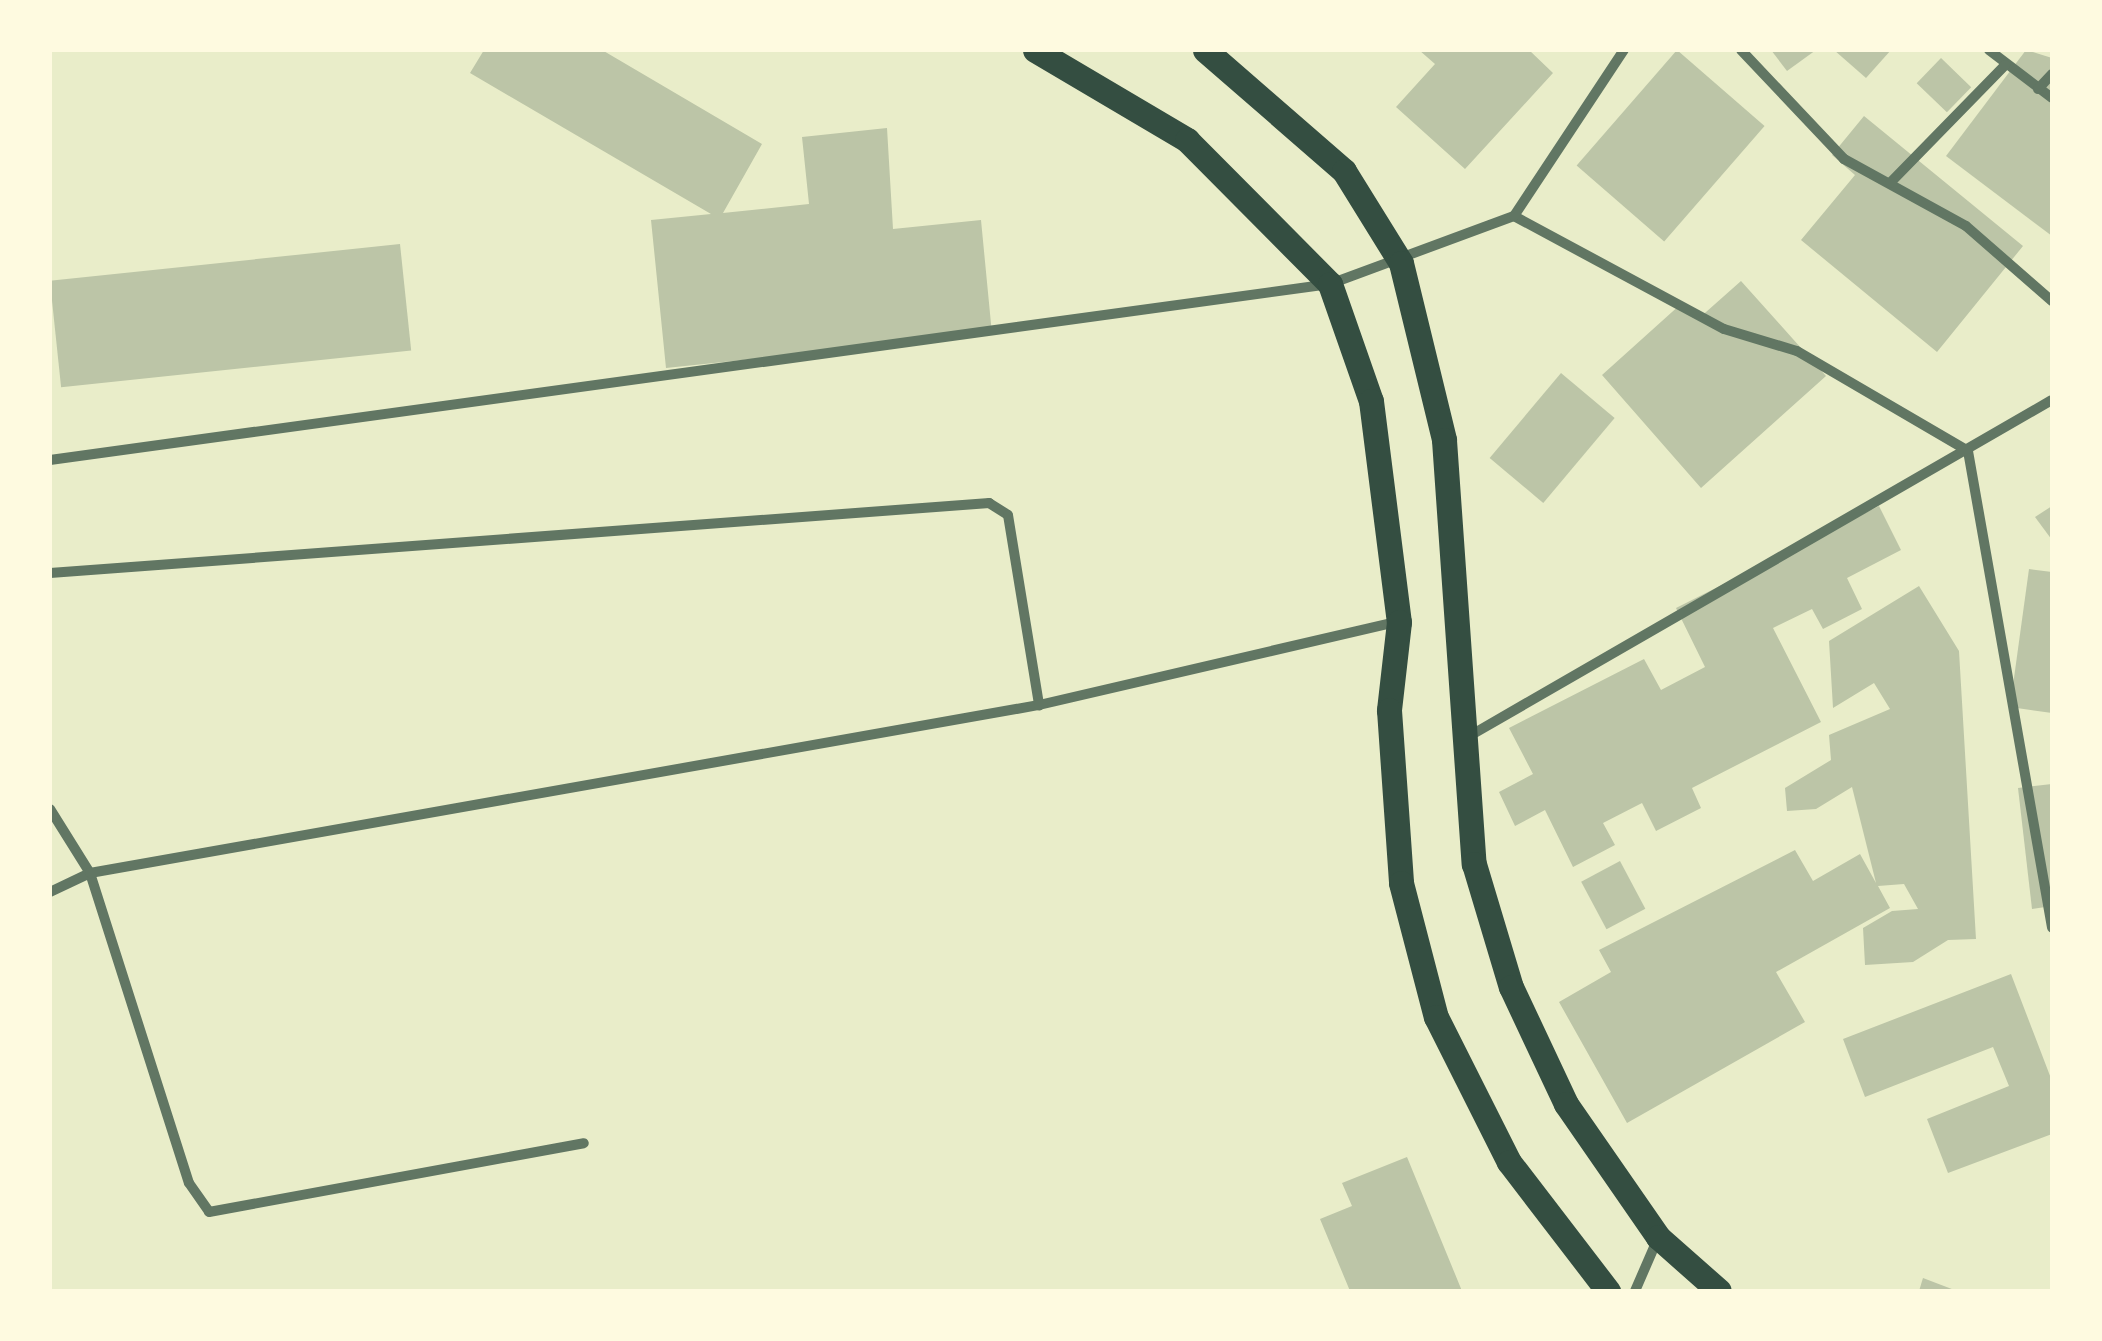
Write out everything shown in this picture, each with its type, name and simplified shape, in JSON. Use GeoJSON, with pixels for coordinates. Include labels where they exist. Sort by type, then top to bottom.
{"type":"FeatureCollection","features":[{"type":"Feature","properties":{"kind":"main road"},"geometry":{"type":"LineString","coordinates":[[1035,50],[1187,140],[1330,284],[1371,401],[1399,622],[1389,710],[1400,883],[1436,1017],[1508,1162],[1608,1291]]}},
{"type":"Feature","properties":{"kind":"main road"},"geometry":{"type":"LineString","coordinates":[[1205,50],[1344,171],[1401,263],[1444,440],[1474,864],[1511,986],[1566,1104],[1658,1237],[1718,1291]]}},
{"type":"Feature","properties":{"kind":"street"},"geometry":{"type":"LineString","coordinates":[[50,460],[1330,284],[1401,263],[1514,216],[1624,50]]}},
{"type":"Feature","properties":{"kind":"street"},"geometry":{"type":"LineString","coordinates":[[1741,50],[1844,159],[1966,226],[2052,302]]}},
{"type":"Feature","properties":{"kind":"street"},"geometry":{"type":"LineString","coordinates":[[1989,50],[2052,98]]}},
{"type":"Feature","properties":{"kind":"street"},"geometry":{"type":"LineString","coordinates":[[1890,183],[2005,65]]}},
{"type":"Feature","properties":{"kind":"street"},"geometry":{"type":"LineString","coordinates":[[2038,88],[2052,74]]}},
{"type":"Feature","properties":{"kind":"street"},"geometry":{"type":"LineString","coordinates":[[1514,216],[1724,330],[1798,350],[1968,451],[2052,928]]}},
{"type":"Feature","properties":{"kind":"street"},"geometry":{"type":"LineString","coordinates":[[1465,739],[2052,400]]}},
{"type":"Feature","properties":{"kind":"street"},"geometry":{"type":"LineString","coordinates":[[50,573],[989,503],[1008,515],[1039,705]]}},
{"type":"Feature","properties":{"kind":"street"},"geometry":{"type":"LineString","coordinates":[[50,892],[90,873],[1039,705],[1399,622]]}},
{"type":"Feature","properties":{"kind":"street"},"geometry":{"type":"LineString","coordinates":[[50,809],[90,873],[189,1182],[209,1212],[584,1143]]}},
{"type":"Feature","properties":{"kind":"street"},"geometry":{"type":"LineString","coordinates":[[1635,1291],[1658,1237]]}},
{"type":"Feature","properties":{"kind":"building"},"geometry":{"type":"Polygon","coordinates":[[[484,50],[602,50],[762,144],[723,213],[809,204],[802,137],[887,128],[893,229],[981,220],[992,334],[666,368],[651,220],[711,214],[470,73],[484,50]]]}},
{"type":"Feature","properties":{"kind":"building"},"geometry":{"type":"Polygon","coordinates":[[[1419,50],[1529,50],[1553,73],[1465,169],[1396,107],[1435,64],[1419,50]]]}},
{"type":"Feature","properties":{"kind":"building"},"geometry":{"type":"Polygon","coordinates":[[[1677,50],[1765,126],[1664,242],[1577,165],[1677,50]]]}},
{"type":"Feature","properties":{"kind":"building"},"geometry":{"type":"Polygon","coordinates":[[[1771,50],[1816,50],[1787,71],[1771,50]]]}},
{"type":"Feature","properties":{"kind":"building"},"geometry":{"type":"Polygon","coordinates":[[[1834,50],[1891,50],[1866,78],[1834,50]]]}},
{"type":"Feature","properties":{"kind":"building"},"geometry":{"type":"Polygon","coordinates":[[[2026,50],[2052,58],[2052,236],[1946,156],[2026,50]]]}},
{"type":"Feature","properties":{"kind":"building"},"geometry":{"type":"Polygon","coordinates":[[[1941,58],[1971,87],[1947,112],[1917,83],[1941,58]]]}},
{"type":"Feature","properties":{"kind":"building"},"geometry":{"type":"Polygon","coordinates":[[[1864,116],[2023,246],[1937,352],[1801,240],[1855,175],[1832,155],[1864,116]]]}},
{"type":"Feature","properties":{"kind":"building"},"geometry":{"type":"Polygon","coordinates":[[[400,244],[411,350],[61,387],[50,281],[400,244]]]}},
{"type":"Feature","properties":{"kind":"building"},"geometry":{"type":"Polygon","coordinates":[[[1741,281],[1826,376],[1701,488],[1602,375],[1682,303],[1697,320],[1741,281]]]}},
{"type":"Feature","properties":{"kind":"building"},"geometry":{"type":"Polygon","coordinates":[[[1561,373],[1615,418],[1543,503],[1490,458],[1561,373]]]}},
{"type":"Feature","properties":{"kind":"building"},"geometry":{"type":"Polygon","coordinates":[[[1879,506],[1901,550],[1847,578],[1862,609],[1823,629],[1812,609],[1773,628],[1821,722],[1692,788],[1701,808],[1656,831],[1642,803],[1603,823],[1615,845],[1573,867],[1545,810],[1515,826],[1499,792],[1533,774],[1509,728],[1644,659],[1661,690],[1705,667],[1676,608],[1879,506]]]}},
{"type":"Feature","properties":{"kind":"building"},"geometry":{"type":"Polygon","coordinates":[[[2052,506],[2052,540],[2035,517],[2052,506]]]}},
{"type":"Feature","properties":{"kind":"building"},"geometry":{"type":"Polygon","coordinates":[[[2029,569],[2052,572],[2052,713],[2010,707],[2029,569]]]}},
{"type":"Feature","properties":{"kind":"building"},"geometry":{"type":"Polygon","coordinates":[[[1919,586],[1959,651],[1976,939],[1948,940],[1913,962],[1865,965],[1863,928],[1892,911],[1918,909],[1904,884],[1878,886],[1890,908],[1776,972],[1805,1022],[1627,1123],[1559,1002],[1611,972],[1599,950],[1795,850],[1813,881],[1860,854],[1876,883],[1852,787],[1816,809],[1787,811],[1785,788],[1831,760],[1829,735],[1890,709],[1874,683],[1833,708],[1829,641],[1919,586]]]}},
{"type":"Feature","properties":{"kind":"building"},"geometry":{"type":"Polygon","coordinates":[[[2052,784],[2052,906],[2032,909],[2018,788],[2052,784]]]}},
{"type":"Feature","properties":{"kind":"building"},"geometry":{"type":"Polygon","coordinates":[[[1620,861],[1645,909],[1607,929],[1581,882],[1620,861]]]}},
{"type":"Feature","properties":{"kind":"building"},"geometry":{"type":"Polygon","coordinates":[[[2011,974],[2052,1081],[2052,1134],[1948,1173],[1927,1119],[2009,1086],[1993,1047],[1865,1097],[1843,1039],[2011,974]]]}},
{"type":"Feature","properties":{"kind":"building"},"geometry":{"type":"Polygon","coordinates":[[[1407,1157],[1462,1291],[1350,1291],[1320,1219],[1352,1206],[1342,1183],[1407,1157]]]}},
{"type":"Feature","properties":{"kind":"building"},"geometry":{"type":"Polygon","coordinates":[[[1923,1278],[1957,1291],[1919,1291],[1923,1278]]]}}]}
